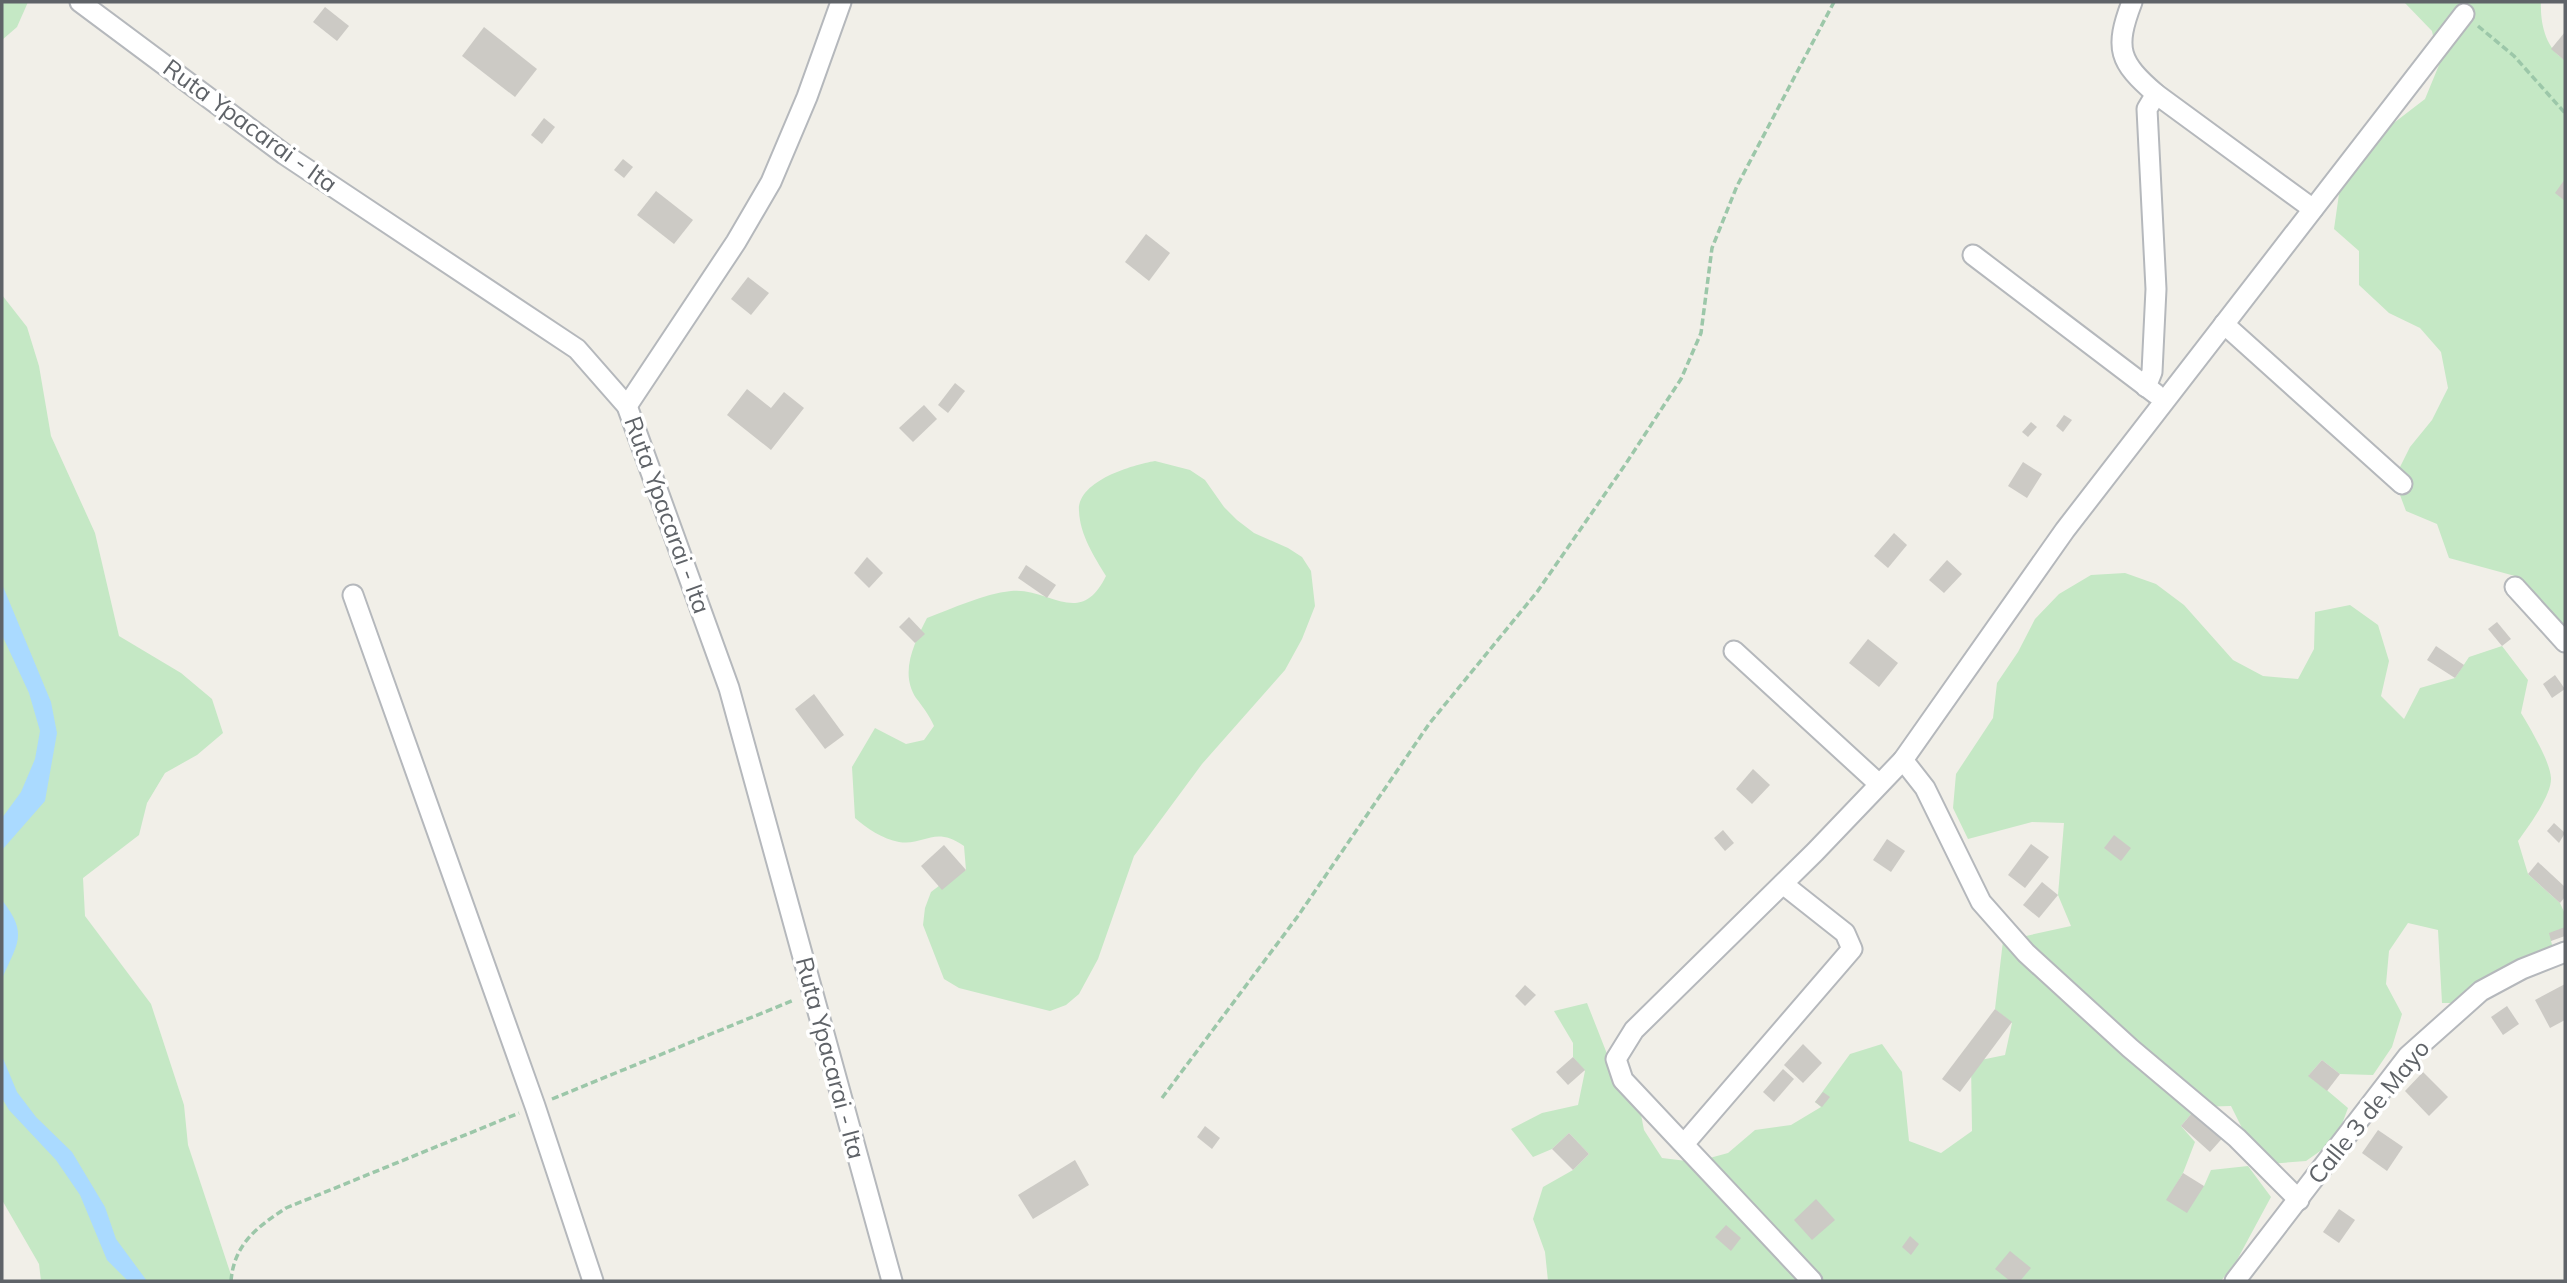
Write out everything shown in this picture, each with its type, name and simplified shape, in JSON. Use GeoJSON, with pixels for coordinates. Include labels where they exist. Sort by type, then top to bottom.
{"type":"FeatureCollection","features":[{"type":"Feature","properties":{"kind":"street","name":"Ruta Ypacarai - Ita"},"geometry":{"type":"LineString","coordinates":[[80,2],[284,154],[577,349],[627,406],[729,688],[892,1281]]}},
{"type":"Feature","properties":{"kind":"street"},"geometry":{"type":"LineString","coordinates":[[627,406],[736,242],[771,182],[807,97],[841,2]]}},
{"type":"Feature","properties":{"kind":"street"},"geometry":{"type":"LineString","coordinates":[[2132,2],[2121,37],[2124,56],[2132,73],[2313,209]]}},
{"type":"Feature","properties":{"kind":"street"},"geometry":{"type":"LineString","coordinates":[[1812,1281],[1623,1080],[1616,1059],[1634,1030],[1783,884],[1903,760],[2065,530],[2464,14]]}},
{"type":"Feature","properties":{"kind":"street"},"geometry":{"type":"LineString","coordinates":[[2146,387],[2151,372],[2156,289],[2147,109],[2157,94]]}},
{"type":"Feature","properties":{"kind":"street"},"geometry":{"type":"LineString","coordinates":[[1973,255],[2165,401]]}},
{"type":"Feature","properties":{"kind":"street"},"geometry":{"type":"LineString","coordinates":[[2224,324],[2402,484]]}},
{"type":"Feature","properties":{"kind":"street"},"geometry":{"type":"LineString","coordinates":[[2515,587],[2565,642]]}},
{"type":"Feature","properties":{"kind":"street"},"geometry":{"type":"LineString","coordinates":[[353,595],[535,1106],[593,1281]]}},
{"type":"Feature","properties":{"kind":"street"},"geometry":{"type":"LineString","coordinates":[[1734,651],[1879,784]]}},
{"type":"Feature","properties":{"kind":"street"},"geometry":{"type":"LineString","coordinates":[[1903,760],[1925,788],[1981,901],[2026,953],[2130,1048],[2237,1138],[2299,1200]]}},
{"type":"Feature","properties":{"kind":"street"},"geometry":{"type":"LineString","coordinates":[[1684,1144],[1852,950],[1845,933],[1783,884]]}},
{"type":"Feature","properties":{"kind":"street","name":"Calle 3 de Mayo"},"geometry":{"type":"LineString","coordinates":[[2235,1281],[2408,1056],[2481,991],[2522,969],[2565,952]]}},
{"type":"Feature","properties":{"kind":"path"},"geometry":{"type":"LineString","coordinates":[[1163,1098],[1298,916],[1429,724],[1537,592],[1681,379],[1701,333],[1712,248],[1723,218],[1834,2]]}},
{"type":"Feature","properties":{"kind":"path"},"geometry":{"type":"LineString","coordinates":[[2464,14],[2514,56],[2565,113]]}},
{"type":"Feature","properties":{"kind":"path"},"geometry":{"type":"LineString","coordinates":[[231,1281],[233,1263],[255,1229],[286,1208],[813,993]]}},
{"type":"Feature","properties":{"kind":"green space"},"geometry":{"type":"Polygon","coordinates":[[[2,2],[28,2],[17,27],[2,40],[2,2]]]}},
{"type":"Feature","properties":{"kind":"green space"},"geometry":{"type":"Polygon","coordinates":[[[2404,2],[2541,2],[2542,19],[2549,43],[2565,60],[2565,640],[2515,576],[2449,558],[2437,524],[2406,511],[2394,479],[2410,447],[2432,420],[2448,388],[2441,352],[2420,328],[2389,313],[2359,285],[2359,251],[2334,229],[2339,194],[2369,142],[2425,99],[2439,65],[2432,31],[2404,2]]]}},
{"type":"Feature","properties":{"kind":"green space"},"geometry":{"type":"Polygon","coordinates":[[[2,295],[27,327],[39,366],[51,436],[95,533],[119,636],[181,673],[212,699],[223,733],[197,755],[165,773],[147,803],[139,835],[83,878],[85,916],[151,1004],[184,1105],[188,1145],[233,1281],[41,1281],[39,1264],[2,1200],[2,295]]]}},
{"type":"Feature","properties":{"kind":"green space"},"geometry":{"type":"Polygon","coordinates":[[[1155,461],[1190,470],[1205,480],[1237,520],[1254,533],[1302,557],[1311,571],[1315,606],[1302,639],[1285,670],[1202,764],[1134,856],[1098,959],[1079,994],[1066,1005],[1050,1011],[959,988],[944,979],[923,925],[931,892],[966,870],[964,846],[945,837],[908,842],[893,841],[864,826],[855,818],[852,767],[875,728],[906,744],[924,740],[934,726],[916,698],[909,678],[911,657],[927,618],[979,598],[1011,591],[1025,591],[1063,602],[1086,600],[1096,592],[1106,576],[1088,545],[1082,528],[1079,511],[1081,500],[1096,483],[1108,476],[1155,461]]]}},
{"type":"Feature","properties":{"kind":"green space"},"geometry":{"type":"Polygon","coordinates":[[[2125,573],[2156,584],[2184,605],[2233,660],[2263,676],[2298,679],[2314,649],[2315,612],[2350,605],[2378,625],[2389,661],[2381,696],[2404,719],[2420,688],[2455,678],[2469,657],[2502,646],[2528,680],[2521,713],[2550,771],[2550,785],[2544,802],[2518,841],[2528,874],[2560,903],[2565,914],[2565,929],[2551,941],[2554,952],[2476,1003],[2442,1003],[2438,930],[2408,923],[2389,951],[2386,984],[2402,1014],[2392,1047],[2373,1075],[2340,1074],[2322,1060],[2309,1075],[2348,1108],[2336,1140],[2306,1161],[2269,1164],[2247,1138],[2231,1106],[2197,1107],[2181,1126],[2195,1142],[2183,1173],[2167,1200],[2173,1203],[2204,1186],[2211,1170],[2248,1166],[2271,1197],[2237,1260],[2221,1281],[1548,1281],[1545,1252],[1533,1219],[1543,1187],[1573,1170],[1589,1154],[1569,1133],[1552,1149],[1533,1157],[1511,1129],[1542,1113],[1578,1105],[1585,1071],[1573,1057],[1573,1043],[1554,1011],[1587,1003],[1613,1069],[1637,1094],[1644,1130],[1662,1158],[1695,1162],[1728,1153],[1755,1130],[1791,1125],[1821,1107],[1815,1102],[1850,1054],[1882,1044],[1902,1072],[1909,1141],[1941,1153],[1972,1131],[1971,1062],[2005,1055],[2012,1023],[1995,1009],[2003,941],[2071,926],[2058,895],[2064,823],[2032,822],[1968,839],[1953,808],[1956,774],[1993,718],[1997,683],[2018,652],[2035,619],[2059,594],[2091,575],[2125,573]]]}},
{"type":"Feature","properties":{"kind":"water"},"geometry":{"type":"Polygon","coordinates":[[[2,584],[51,702],[57,733],[45,801],[2,850],[2,818],[21,792],[35,759],[40,731],[29,693],[2,635],[2,584]]]}},
{"type":"Feature","properties":{"kind":"water"},"geometry":{"type":"Polygon","coordinates":[[[2,900],[15,922],[18,939],[2,979],[2,900]]]}},
{"type":"Feature","properties":{"kind":"water"},"geometry":{"type":"Polygon","coordinates":[[[2,1056],[17,1092],[36,1117],[72,1152],[105,1207],[116,1239],[147,1281],[128,1281],[107,1260],[80,1195],[56,1160],[9,1110],[2,1098],[2,1056]]]}},
{"type":"Feature","properties":{"kind":"building"},"geometry":{"type":"Polygon","coordinates":[[[325,7],[349,26],[337,41],[313,22],[325,7]]]}},
{"type":"Feature","properties":{"kind":"building"},"geometry":{"type":"Polygon","coordinates":[[[484,27],[537,69],[515,97],[462,56],[484,27]]]}},
{"type":"Feature","properties":{"kind":"building"},"geometry":{"type":"Polygon","coordinates":[[[2565,32],[2565,59],[2564,60],[2551,49],[2565,32]]]}},
{"type":"Feature","properties":{"kind":"building"},"geometry":{"type":"Polygon","coordinates":[[[544,118],[555,127],[542,144],[531,135],[544,118]]]}},
{"type":"Feature","properties":{"kind":"building"},"geometry":{"type":"Polygon","coordinates":[[[623,159],[633,167],[624,178],[614,170],[623,159]]]}},
{"type":"Feature","properties":{"kind":"building"},"geometry":{"type":"Polygon","coordinates":[[[2565,179],[2565,201],[2555,193],[2565,179]]]}},
{"type":"Feature","properties":{"kind":"building"},"geometry":{"type":"Polygon","coordinates":[[[656,191],[693,220],[674,244],[637,215],[656,191]]]}},
{"type":"Feature","properties":{"kind":"building"},"geometry":{"type":"Polygon","coordinates":[[[1146,234],[1170,253],[1149,281],[1125,262],[1146,234]]]}},
{"type":"Feature","properties":{"kind":"building"},"geometry":{"type":"Polygon","coordinates":[[[748,277],[769,293],[751,315],[731,299],[748,277]]]}},
{"type":"Feature","properties":{"kind":"building"},"geometry":{"type":"Polygon","coordinates":[[[955,383],[965,391],[948,413],[938,405],[955,383]]]}},
{"type":"Feature","properties":{"kind":"building"},"geometry":{"type":"Polygon","coordinates":[[[747,389],[771,408],[784,392],[804,408],[771,450],[727,415],[747,389]]]}},
{"type":"Feature","properties":{"kind":"building"},"geometry":{"type":"Polygon","coordinates":[[[924,405],[937,419],[913,442],[899,428],[924,405]]]}},
{"type":"Feature","properties":{"kind":"building"},"geometry":{"type":"Polygon","coordinates":[[[2064,415],[2072,420],[2063,432],[2056,426],[2064,415]]]}},
{"type":"Feature","properties":{"kind":"building"},"geometry":{"type":"Polygon","coordinates":[[[2031,422],[2037,427],[2028,437],[2022,432],[2031,422]]]}},
{"type":"Feature","properties":{"kind":"building"},"geometry":{"type":"Polygon","coordinates":[[[2023,462],[2042,474],[2027,498],[2008,486],[2023,462]]]}},
{"type":"Feature","properties":{"kind":"building"},"geometry":{"type":"Polygon","coordinates":[[[1894,533],[1907,545],[1888,568],[1874,556],[1894,533]]]}},
{"type":"Feature","properties":{"kind":"building"},"geometry":{"type":"Polygon","coordinates":[[[867,557],[883,573],[869,588],[854,573],[867,557]]]}},
{"type":"Feature","properties":{"kind":"building"},"geometry":{"type":"Polygon","coordinates":[[[1947,560],[1962,574],[1944,593],[1929,580],[1947,560]]]}},
{"type":"Feature","properties":{"kind":"building"},"geometry":{"type":"Polygon","coordinates":[[[1026,565],[1056,585],[1047,598],[1018,578],[1026,565]]]}},
{"type":"Feature","properties":{"kind":"building"},"geometry":{"type":"Polygon","coordinates":[[[909,617],[925,634],[915,643],[899,627],[909,617]]]}},
{"type":"Feature","properties":{"kind":"building"},"geometry":{"type":"Polygon","coordinates":[[[2497,622],[2511,639],[2502,646],[2488,629],[2497,622]]]}},
{"type":"Feature","properties":{"kind":"building"},"geometry":{"type":"Polygon","coordinates":[[[1868,639],[1898,663],[1879,687],[1849,663],[1868,639]]]}},
{"type":"Feature","properties":{"kind":"building"},"geometry":{"type":"Polygon","coordinates":[[[2436,646],[2464,665],[2455,678],[2427,660],[2436,646]]]}},
{"type":"Feature","properties":{"kind":"building"},"geometry":{"type":"Polygon","coordinates":[[[2555,675],[2565,689],[2552,698],[2543,684],[2555,675]]]}},
{"type":"Feature","properties":{"kind":"building"},"geometry":{"type":"Polygon","coordinates":[[[814,694],[844,735],[825,749],[795,709],[814,694]]]}},
{"type":"Feature","properties":{"kind":"building"},"geometry":{"type":"Polygon","coordinates":[[[1753,769],[1770,785],[1752,804],[1736,789],[1753,769]]]}},
{"type":"Feature","properties":{"kind":"building"},"geometry":{"type":"Polygon","coordinates":[[[2554,823],[2565,833],[2559,843],[2547,831],[2554,823]]]}},
{"type":"Feature","properties":{"kind":"building"},"geometry":{"type":"Polygon","coordinates":[[[1723,830],[1734,843],[1725,851],[1714,838],[1723,830]]]}},
{"type":"Feature","properties":{"kind":"building"},"geometry":{"type":"Polygon","coordinates":[[[2114,835],[2131,848],[2121,861],[2104,848],[2114,835]]]}},
{"type":"Feature","properties":{"kind":"building"},"geometry":{"type":"Polygon","coordinates":[[[1887,839],[1905,851],[1891,872],[1873,860],[1887,839]]]}},
{"type":"Feature","properties":{"kind":"building"},"geometry":{"type":"Polygon","coordinates":[[[2031,844],[2049,857],[2025,888],[2008,875],[2031,844]]]}},
{"type":"Feature","properties":{"kind":"building"},"geometry":{"type":"Polygon","coordinates":[[[944,845],[966,870],[942,890],[921,866],[944,845]]]}},
{"type":"Feature","properties":{"kind":"building"},"geometry":{"type":"Polygon","coordinates":[[[2538,862],[2565,887],[2565,897],[2560,903],[2528,874],[2538,862]]]}},
{"type":"Feature","properties":{"kind":"building"},"geometry":{"type":"Polygon","coordinates":[[[2042,882],[2058,895],[2039,918],[2023,905],[2042,882]]]}},
{"type":"Feature","properties":{"kind":"building"},"geometry":{"type":"Polygon","coordinates":[[[2565,927],[2565,936],[2551,941],[2549,933],[2565,927]]]}},
{"type":"Feature","properties":{"kind":"building"},"geometry":{"type":"Polygon","coordinates":[[[2565,984],[2565,1020],[2550,1028],[2535,1000],[2565,984]]]}},
{"type":"Feature","properties":{"kind":"building"},"geometry":{"type":"Polygon","coordinates":[[[1525,985],[1536,995],[1525,1006],[1515,996],[1525,985]]]}},
{"type":"Feature","properties":{"kind":"building"},"geometry":{"type":"Polygon","coordinates":[[[2507,1006],[2519,1024],[2503,1035],[2491,1017],[2507,1006]]]}},
{"type":"Feature","properties":{"kind":"building"},"geometry":{"type":"Polygon","coordinates":[[[1995,1009],[2012,1022],[1960,1092],[1942,1079],[1995,1009]]]}},
{"type":"Feature","properties":{"kind":"building"},"geometry":{"type":"Polygon","coordinates":[[[1803,1044],[1822,1063],[1803,1083],[1784,1065],[1803,1044]]]}},
{"type":"Feature","properties":{"kind":"building"},"geometry":{"type":"Polygon","coordinates":[[[1573,1057],[1585,1070],[1568,1085],[1556,1072],[1573,1057]]]}},
{"type":"Feature","properties":{"kind":"building"},"geometry":{"type":"Polygon","coordinates":[[[2322,1060],[2340,1074],[2327,1091],[2308,1076],[2322,1060]]]}},
{"type":"Feature","properties":{"kind":"building"},"geometry":{"type":"Polygon","coordinates":[[[1783,1069],[1794,1079],[1774,1102],[1763,1092],[1783,1069]]]}},
{"type":"Feature","properties":{"kind":"building"},"geometry":{"type":"Polygon","coordinates":[[[2423,1072],[2448,1097],[2429,1116],[2405,1091],[2423,1072]]]}},
{"type":"Feature","properties":{"kind":"building"},"geometry":{"type":"Polygon","coordinates":[[[1823,1092],[1830,1097],[1822,1107],[1815,1102],[1823,1092]]]}},
{"type":"Feature","properties":{"kind":"building"},"geometry":{"type":"Polygon","coordinates":[[[2197,1107],[2227,1133],[2210,1152],[2181,1126],[2197,1107]]]}},
{"type":"Feature","properties":{"kind":"building"},"geometry":{"type":"Polygon","coordinates":[[[1205,1126],[1220,1138],[1212,1149],[1197,1137],[1205,1126]]]}},
{"type":"Feature","properties":{"kind":"building"},"geometry":{"type":"Polygon","coordinates":[[[2378,1130],[2403,1147],[2387,1171],[2362,1153],[2378,1130]]]}},
{"type":"Feature","properties":{"kind":"building"},"geometry":{"type":"Polygon","coordinates":[[[1569,1133],[1589,1154],[1573,1170],[1552,1149],[1569,1133]]]}},
{"type":"Feature","properties":{"kind":"building"},"geometry":{"type":"Polygon","coordinates":[[[1075,1160],[1089,1185],[1033,1219],[1018,1195],[1075,1160]]]}},
{"type":"Feature","properties":{"kind":"building"},"geometry":{"type":"Polygon","coordinates":[[[2183,1173],[2204,1186],[2187,1213],[2166,1200],[2183,1173]]]}},
{"type":"Feature","properties":{"kind":"building"},"geometry":{"type":"Polygon","coordinates":[[[1816,1199],[1835,1220],[1812,1240],[1794,1220],[1816,1199]]]}},
{"type":"Feature","properties":{"kind":"building"},"geometry":{"type":"Polygon","coordinates":[[[2339,1209],[2355,1220],[2339,1243],[2323,1232],[2339,1209]]]}},
{"type":"Feature","properties":{"kind":"building"},"geometry":{"type":"Polygon","coordinates":[[[1726,1225],[1741,1238],[1731,1251],[1715,1237],[1726,1225]]]}},
{"type":"Feature","properties":{"kind":"building"},"geometry":{"type":"Polygon","coordinates":[[[1910,1236],[1919,1244],[1911,1255],[1902,1247],[1910,1236]]]}},
{"type":"Feature","properties":{"kind":"building"},"geometry":{"type":"Polygon","coordinates":[[[2010,1251],[2031,1268],[2020,1281],[2010,1281],[1995,1269],[2010,1251]]]}}]}
